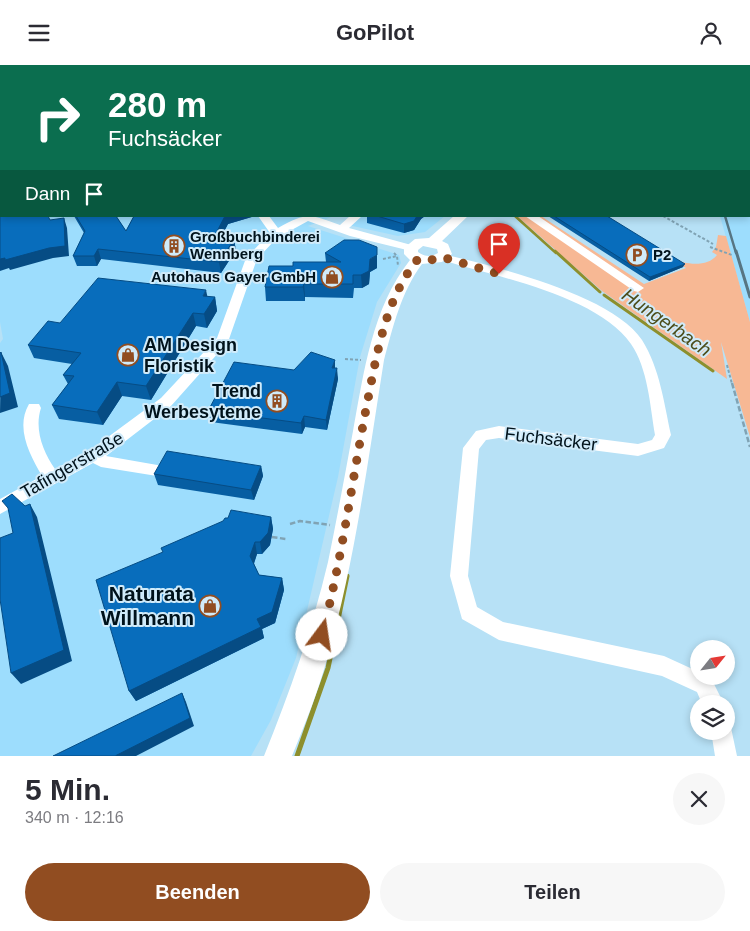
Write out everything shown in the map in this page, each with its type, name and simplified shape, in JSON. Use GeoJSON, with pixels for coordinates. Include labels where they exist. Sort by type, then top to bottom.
{"type":"FeatureCollection","features":[{"type":"Feature","properties":{"kind":"main road"},"geometry":{"type":"LineString","coordinates":[[433,242],[461,217]]}},
{"type":"Feature","properties":{"kind":"main road"},"geometry":{"type":"LineString","coordinates":[[278,756],[305,694],[326,622],[375,360],[386,319],[397,295],[409,254],[420,242],[433,242],[443,247],[445,254],[442,257],[431,260],[409,254]]}},
{"type":"Feature","properties":{"kind":"street"},"geometry":{"type":"LineString","coordinates":[[264,217],[276,234]]}},
{"type":"Feature","properties":{"kind":"street"},"geometry":{"type":"LineString","coordinates":[[306,217],[409,254]]}},
{"type":"Feature","properties":{"kind":"street","name":"Tafingerstraße"},"geometry":{"type":"LineString","coordinates":[[0,507],[95,455],[166,402],[223,339],[247,266],[265,243],[276,234],[306,217]]}},
{"type":"Feature","properties":{"kind":"street"},"geometry":{"type":"LineString","coordinates":[[341,230],[356,217]]}},
{"type":"Feature","properties":{"kind":"street"},"geometry":{"type":"LineString","coordinates":[[531,217],[638,289]]}},
{"type":"Feature","properties":{"kind":"street","name":"Fuchsäcker"},"geometry":{"type":"LineString","coordinates":[[442,257],[566,293],[611,318],[636,341],[650,369],[663,435],[658,444],[638,450],[498,432],[481,435],[471,448],[459,576],[469,613],[499,631],[664,666],[704,685],[709,695]]}},
{"type":"Feature","properties":{"kind":"street"},"geometry":{"type":"LineString","coordinates":[[34,408],[30,424],[42,464],[52,478]]}},
{"type":"Feature","properties":{"kind":"street"},"geometry":{"type":"LineString","coordinates":[[95,455],[101,461],[158,470]]}},
{"type":"Feature","properties":{"kind":"street"},"geometry":{"type":"LineString","coordinates":[[723,740],[726,756]]}},
{"type":"Feature","properties":{"kind":"path"},"geometry":{"type":"LineString","coordinates":[[665,217],[713,244]]}},
{"type":"Feature","properties":{"kind":"path"},"geometry":{"type":"LineString","coordinates":[[710,247],[732,255]]}},
{"type":"Feature","properties":{"kind":"path"},"geometry":{"type":"LineString","coordinates":[[383,259],[409,254]]}},
{"type":"Feature","properties":{"kind":"path"},"geometry":{"type":"LineString","coordinates":[[345,359],[364,361]]}},
{"type":"Feature","properties":{"kind":"path"},"geometry":{"type":"LineString","coordinates":[[727,365],[750,447]]}},
{"type":"Feature","properties":{"kind":"path"},"geometry":{"type":"LineString","coordinates":[[290,524],[300,521],[332,525]]}},
{"type":"Feature","properties":{"kind":"path"},"geometry":{"type":"LineString","coordinates":[[272,537],[286,539]]}},
{"type":"Feature","properties":{"kind":"shaded area"},"geometry":{"type":"Polygon","coordinates":[[[0,217],[331,217],[308,226],[399,255],[401,263],[377,302],[360,357],[338,477],[296,658],[271,720],[251,756],[0,756],[0,343],[3,339],[0,322],[0,217]]]}},
{"type":"Feature","properties":{"kind":"shaded area"},"geometry":{"type":"Polygon","coordinates":[[[358,217],[444,217],[425,232],[398,236],[348,225],[358,217]]]}},
{"type":"Feature","properties":{"kind":"shaded area"},"geometry":{"type":"Polygon","coordinates":[[[518,217],[543,217],[644,284],[686,268],[672,259],[696,264],[708,262],[717,255],[712,252],[716,247],[718,235],[726,236],[750,322],[750,437],[721,342],[727,379],[602,291],[518,217]]]}},
{"type":"Feature","properties":{"kind":"shaded area"},"geometry":{"type":"Polygon","coordinates":[[[720,217],[750,217],[750,322],[720,217]]]}},
{"type":"Feature","properties":{"kind":"building"},"geometry":{"type":"Polygon","coordinates":[[[0,217],[48,217],[50,220],[64,218],[65,246],[49,248],[5,260],[5,258],[0,259],[0,217]]]}},
{"type":"Feature","properties":{"kind":"building","name":"Großbuchbinderei Wennberg"},"geometry":{"type":"Polygon","coordinates":[[[77,217],[117,217],[126,231],[133,217],[224,217],[213,239],[234,240],[219,262],[98,249],[94,256],[73,256],[85,231],[77,217]]]}},
{"type":"Feature","properties":{"kind":"building"},"geometry":{"type":"Polygon","coordinates":[[[380,217],[416,217],[414,221],[404,224],[380,217]]]}},
{"type":"Feature","properties":{"kind":"building","name":"P2"},"geometry":{"type":"Polygon","coordinates":[[[556,217],[609,217],[685,264],[650,277],[556,217]]]}},
{"type":"Feature","properties":{"kind":"building"},"geometry":{"type":"Polygon","coordinates":[[[344,240],[359,240],[377,247],[377,255],[370,259],[369,271],[361,275],[353,275],[353,284],[304,284],[303,287],[265,287],[269,266],[293,266],[293,262],[341,262],[325,253],[344,240]]]}},
{"type":"Feature","properties":{"kind":"building","name":"AM Design Floristik"},"geometry":{"type":"Polygon","coordinates":[[[98,278],[206,290],[203,296],[215,297],[204,314],[193,313],[146,386],[117,382],[97,412],[52,405],[74,376],[63,375],[81,353],[28,345],[48,321],[60,323],[98,278]]]}},
{"type":"Feature","properties":{"kind":"building","name":"Trend Werbesyteme"},"geometry":{"type":"Polygon","coordinates":[[[311,352],[335,360],[332,368],[337,368],[326,420],[304,416],[301,423],[208,411],[234,362],[294,370],[311,352]]]}},
{"type":"Feature","properties":{"kind":"building"},"geometry":{"type":"Polygon","coordinates":[[[0,353],[10,393],[0,397],[0,353]]]}},
{"type":"Feature","properties":{"kind":"building"},"geometry":{"type":"Polygon","coordinates":[[[167,451],[261,466],[251,490],[154,474],[167,451]]]}},
{"type":"Feature","properties":{"kind":"building"},"geometry":{"type":"Polygon","coordinates":[[[12,494],[25,506],[30,504],[64,650],[11,673],[0,599],[0,538],[13,533],[8,508],[2,501],[12,494]]]}},
{"type":"Feature","properties":{"kind":"building","name":"Naturata Willmann"},"geometry":{"type":"Polygon","coordinates":[[[231,510],[271,517],[268,533],[260,542],[255,542],[250,556],[259,575],[282,578],[272,612],[257,619],[261,627],[129,691],[96,580],[163,552],[161,548],[223,521],[225,518],[228,518],[231,510]]]}},
{"type":"Feature","properties":{"kind":"building"},"geometry":{"type":"Polygon","coordinates":[[[182,693],[190,718],[115,756],[53,756],[182,693]]]}},
{"type":"Feature","properties":{"kind":"waterway","name":"Hungerbach"},"geometry":{"type":"LineString","coordinates":[[516,217],[556,253]]}},
{"type":"Feature","properties":{"kind":"waterway","name":"Hungerbach"},"geometry":{"type":"LineString","coordinates":[[555,251],[600,292]]}},
{"type":"Feature","properties":{"kind":"waterway","name":"Hungerbach"},"geometry":{"type":"LineString","coordinates":[[604,295],[713,371]]}},
{"type":"Feature","properties":{"kind":"waterway"},"geometry":{"type":"LineString","coordinates":[[297,756],[328,668],[347,576]]}},
{"type":"Feature","properties":{"kind":"railway"},"geometry":{"type":"LineString","coordinates":[[725,217],[736,253]]}},
{"type":"Feature","properties":{"kind":"railway"},"geometry":{"type":"LineString","coordinates":[[736,251],[750,297]]}},
{"type":"Feature","properties":{"kind":"place","name":"Großbuchbinderei Wennberg"},"geometry":{"type":"Point","coordinates":[174,246]}},
{"type":"Feature","properties":{"kind":"place","name":"P2"},"geometry":{"type":"Point","coordinates":[637,255]}},
{"type":"Feature","properties":{"kind":"place","name":"Autohaus Gayer GmbH"},"geometry":{"type":"Point","coordinates":[332,277]}},
{"type":"Feature","properties":{"kind":"place","name":"AM Design Floristik"},"geometry":{"type":"Point","coordinates":[128,355]}},
{"type":"Feature","properties":{"kind":"place","name":"Trend Werbesyteme"},"geometry":{"type":"Point","coordinates":[277,401]}},
{"type":"Feature","properties":{"kind":"place","name":"Naturata Willmann"},"geometry":{"type":"Point","coordinates":[210,606]}},
{"type":"Feature","properties":{"kind":"route"},"geometry":{"type":"LineString","coordinates":[[322,635],[340,555],[375,360],[386,319],[397,295],[418,259],[431,260],[442,257],[499,274]]}}]}
